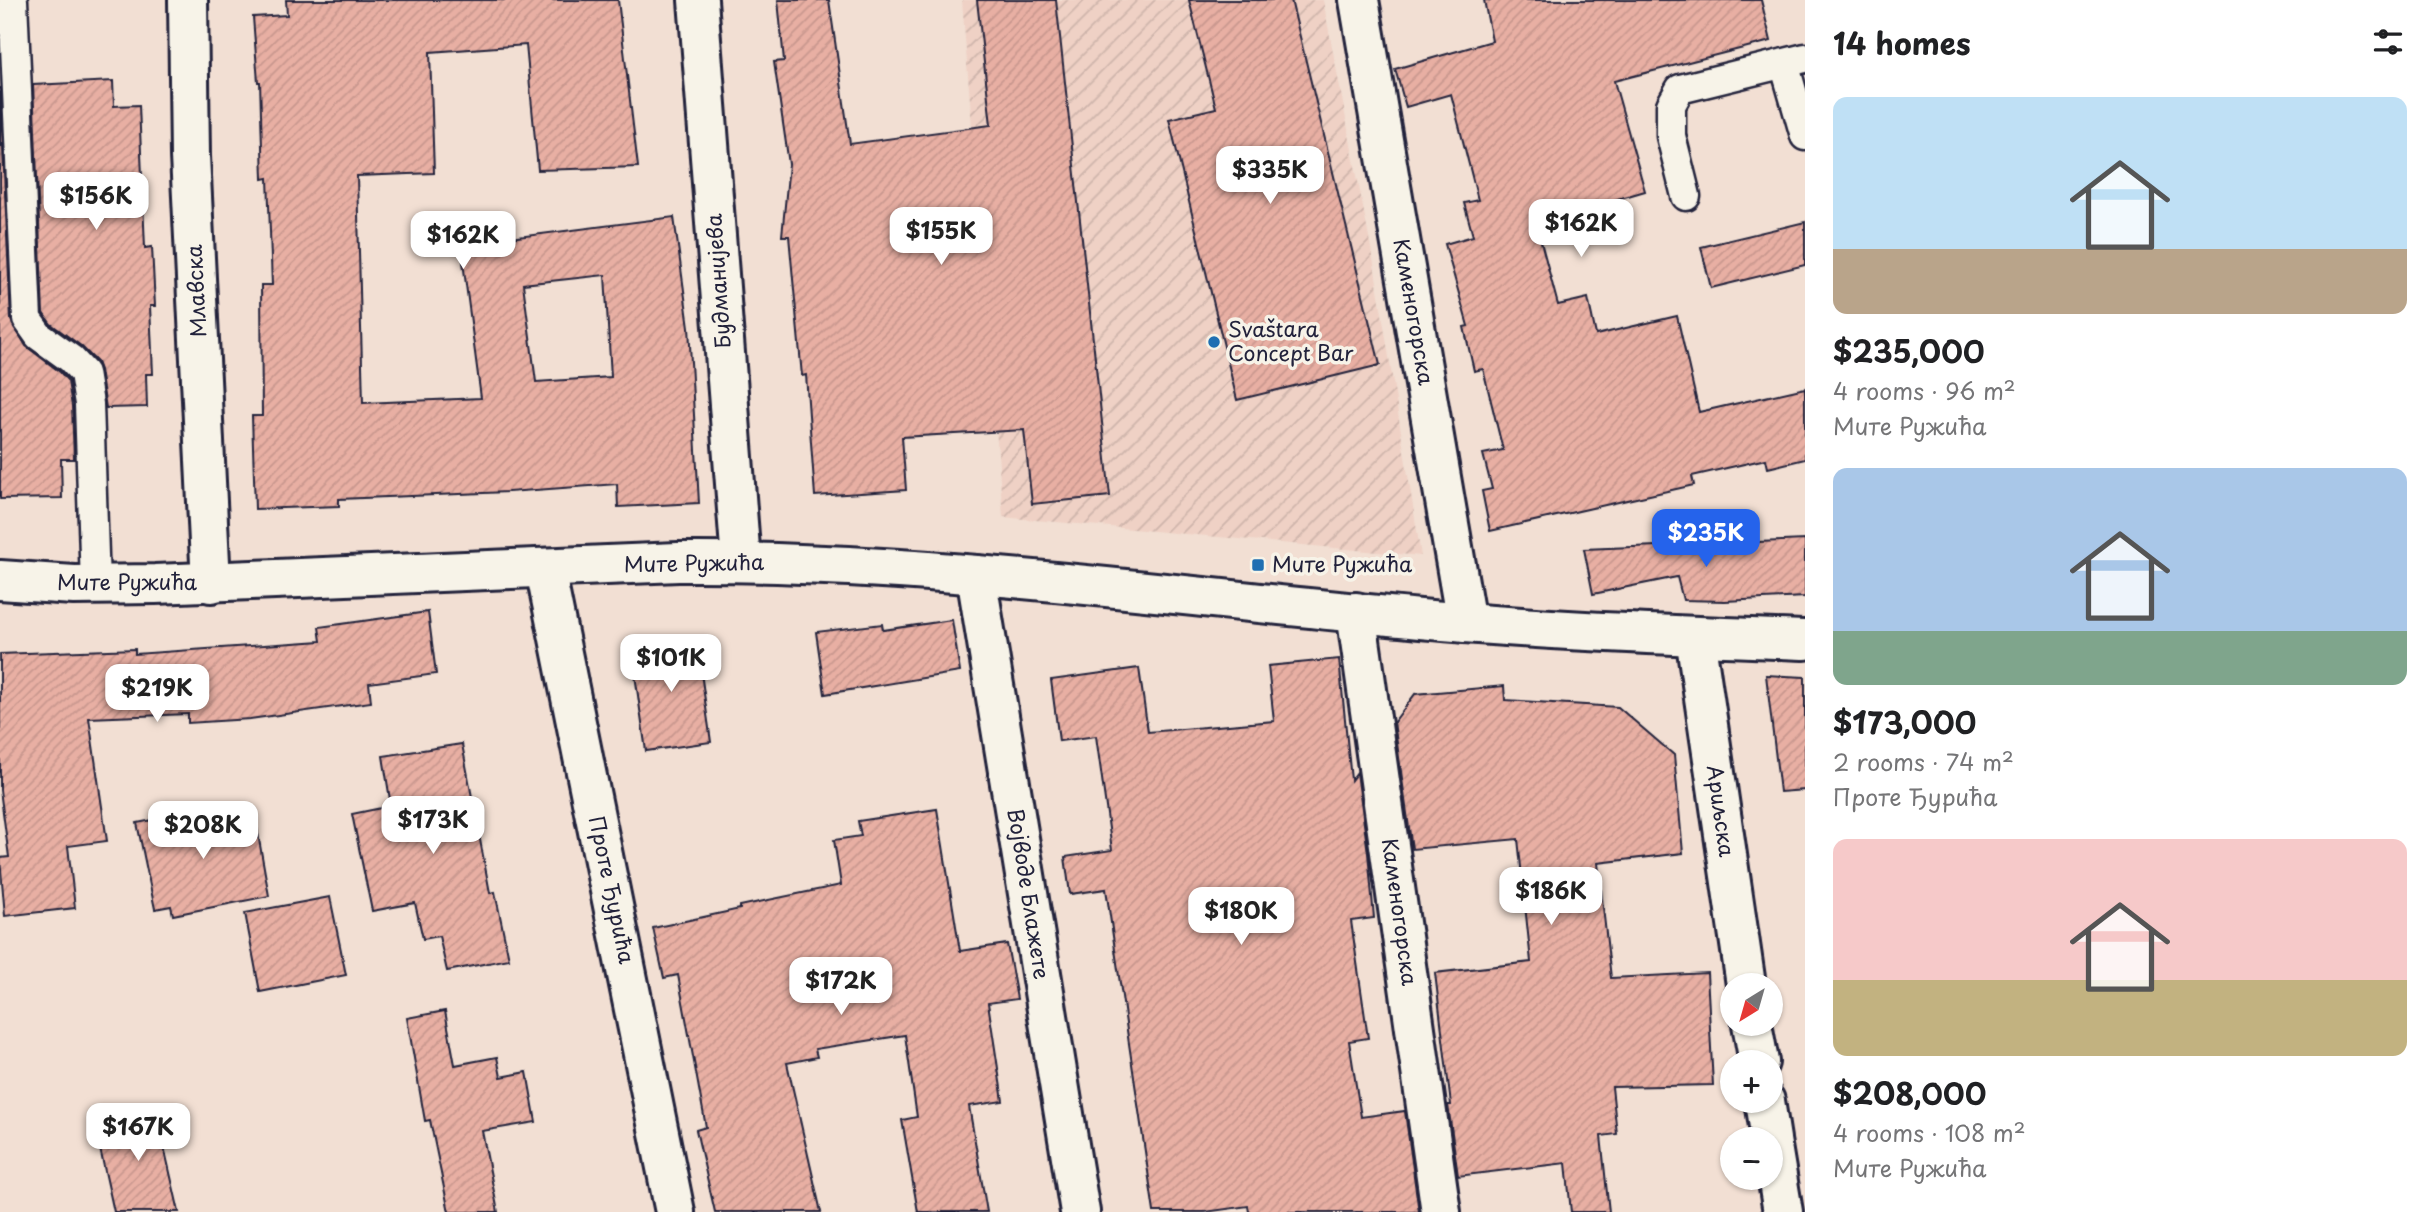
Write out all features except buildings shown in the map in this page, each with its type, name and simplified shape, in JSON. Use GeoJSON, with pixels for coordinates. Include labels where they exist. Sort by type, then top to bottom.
{"type":"FeatureCollection","features":[{"type":"Feature","properties":{"kind":"street","name":"Млавска"},"geometry":{"type":"LineString","coordinates":[[188,0],[190,156],[211,583]]}},
{"type":"Feature","properties":{"kind":"street","name":"Будманијева"},"geometry":{"type":"LineString","coordinates":[[698,0],[741,562]]}},
{"type":"Feature","properties":{"kind":"street","name":"Каменогорска"},"geometry":{"type":"LineString","coordinates":[[1359,0],[1466,623]]}},
{"type":"Feature","properties":{"kind":"street","name":"Мите Ружића"},"geometry":{"type":"LineString","coordinates":[[0,580],[95,585],[211,583],[678,562],[741,562],[976,575],[1466,623],[1805,640]]}},
{"type":"Feature","properties":{"kind":"street","name":"Проте Ђурића"},"geometry":{"type":"LineString","coordinates":[[545,569],[675,1212]]}},
{"type":"Feature","properties":{"kind":"street","name":"Војводе Блажете"},"geometry":{"type":"LineString","coordinates":[[976,575],[1080,1212]]}},
{"type":"Feature","properties":{"kind":"street","name":"Каменогорска"},"geometry":{"type":"LineString","coordinates":[[1356,612],[1441,1212]]}},
{"type":"Feature","properties":{"kind":"street","name":"Ариљска"},"geometry":{"type":"LineString","coordinates":[[1695,636],[1744,973]]}},
{"type":"Feature","properties":{"kind":"street"},"geometry":{"type":"LineString","coordinates":[[1779,1190],[1783,1212]]}},
{"type":"Feature","properties":{"kind":"lane"},"geometry":{"type":"LineString","coordinates":[[13,0],[27,319],[39,337],[71,359],[85,373],[89,404],[95,585]]}},
{"type":"Feature","properties":{"kind":"lane"},"geometry":{"type":"LineString","coordinates":[[1686,196],[1671,136],[1671,105],[1680,89],[1794,60],[1805,136]]}},
{"type":"Feature","properties":{"kind":"shaded area"},"geometry":{"type":"Polygon","coordinates":[[[962,0],[1323,0],[1374,264],[1421,556],[1003,517],[962,0]]]}},
{"type":"Feature","properties":{"kind":"place","name":"Svaštara Concept Bar"},"geometry":{"type":"Point","coordinates":[1214,342]}},
{"type":"Feature","properties":{"kind":"place","name":"Мите Ружића"},"geometry":{"type":"Point","coordinates":[1258,565]}}]}
